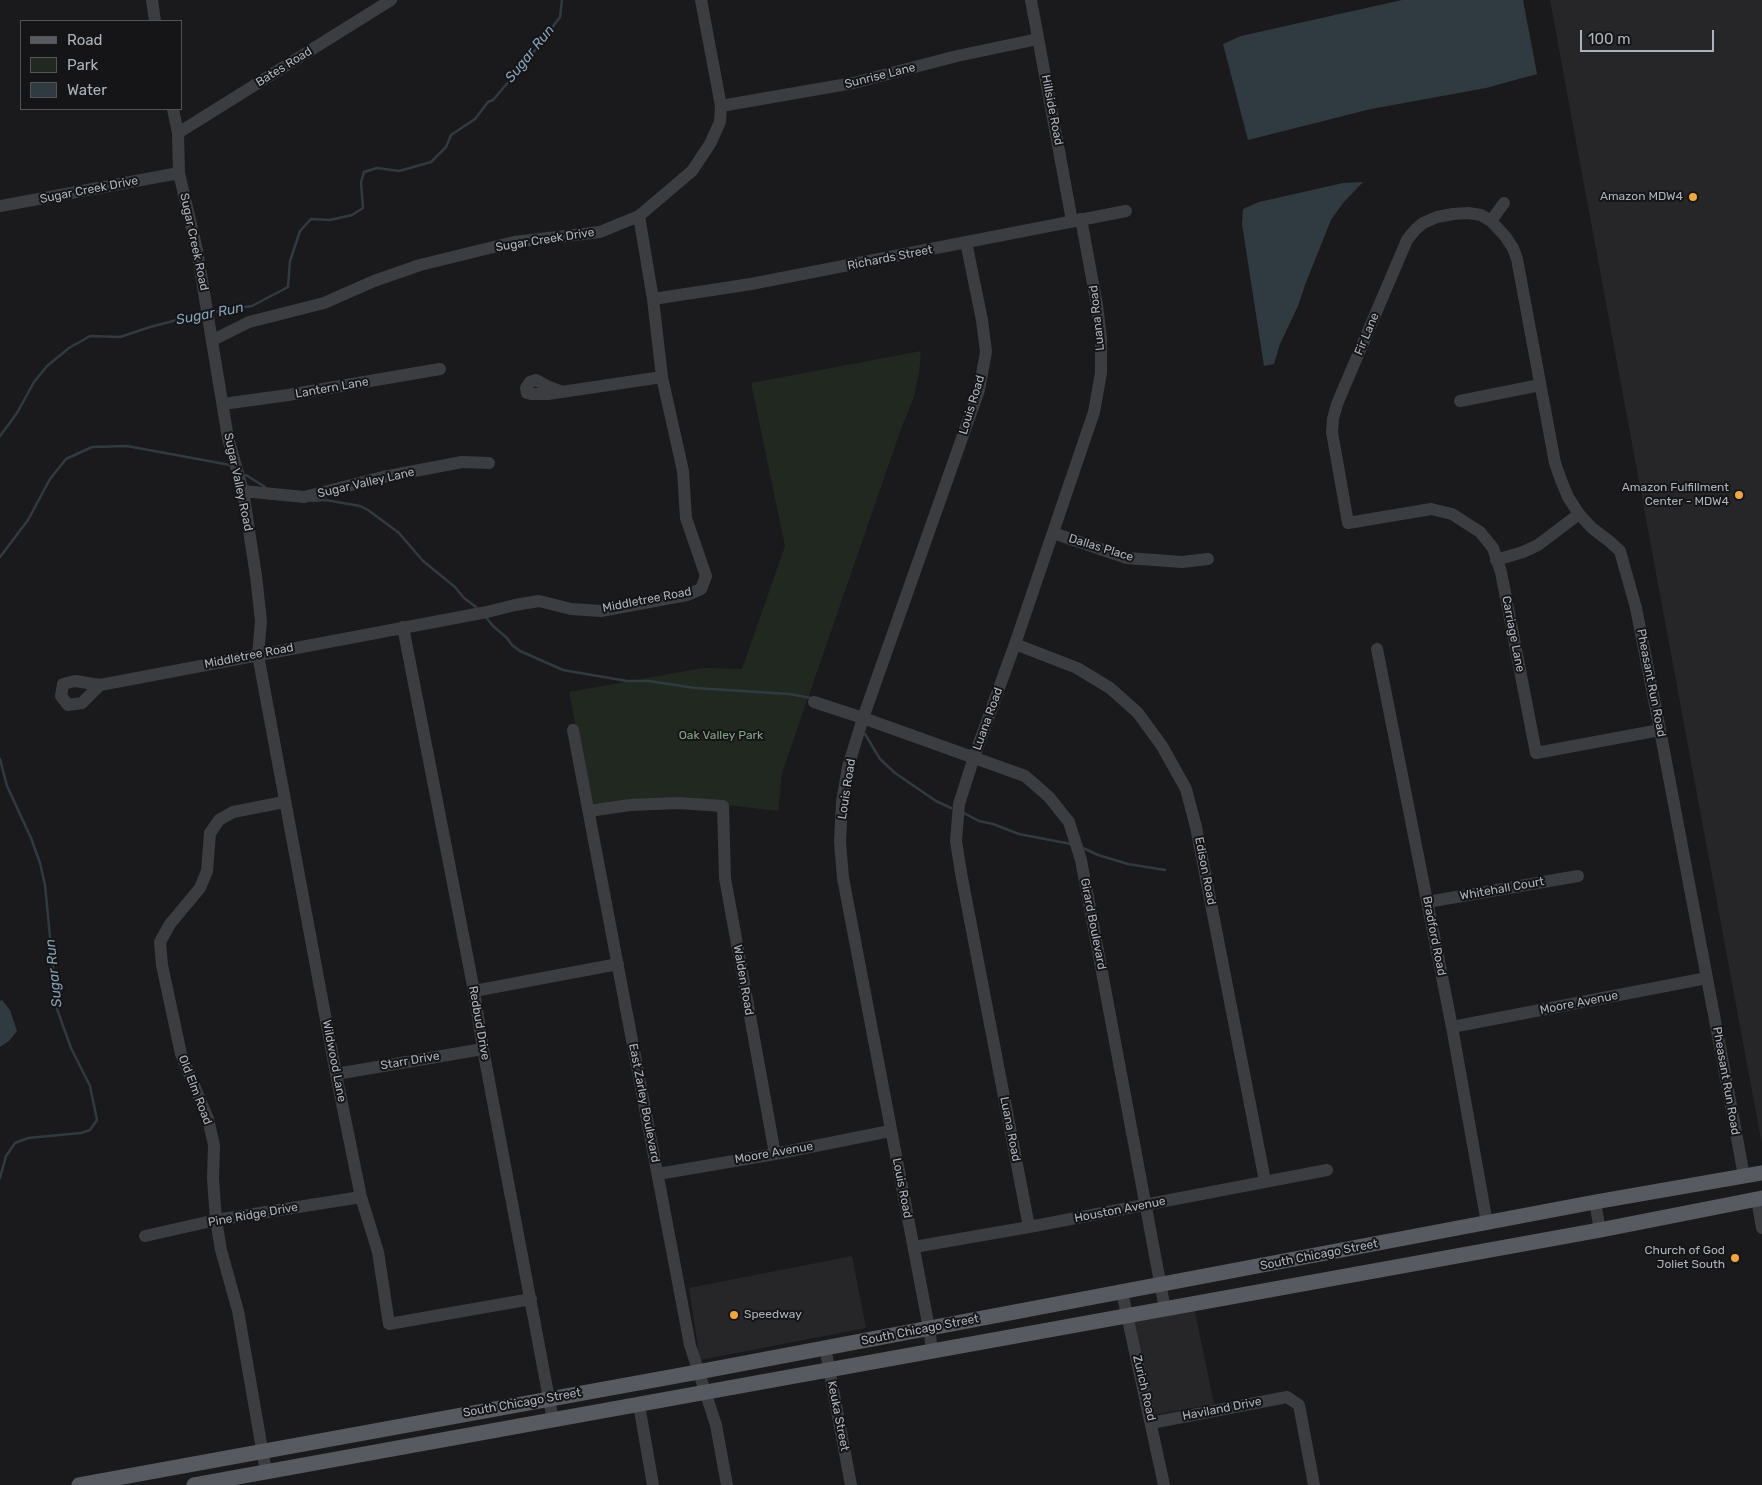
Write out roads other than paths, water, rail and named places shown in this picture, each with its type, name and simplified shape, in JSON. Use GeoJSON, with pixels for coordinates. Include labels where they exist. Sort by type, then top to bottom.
{"type":"FeatureCollection","features":[{"type":"Feature","properties":{"kind":"main road","name":"South Chicago Street"},"geometry":{"type":"LineString","coordinates":[[79,1485],[698,1372],[1595,1202],[1762,1173]]}},
{"type":"Feature","properties":{"kind":"main road","name":"South Chicago Street"},"geometry":{"type":"LineString","coordinates":[[194,1485],[1600,1230],[1759,1199]]}},
{"type":"Feature","properties":{"kind":"street"},"geometry":{"type":"LineString","coordinates":[[152,0],[155,20]]}},
{"type":"Feature","properties":{"kind":"street","name":"Bates Road"},"geometry":{"type":"LineString","coordinates":[[178,133],[391,0]]}},
{"type":"Feature","properties":{"kind":"street","name":"Sugar Creek Drive"},"geometry":{"type":"LineString","coordinates":[[212,334],[249,322],[324,303],[374,281],[420,266],[514,242],[600,232],[639,216],[692,171],[710,144],[720,122],[721,106],[701,0]]}},
{"type":"Feature","properties":{"kind":"street","name":"Hillside Road"},"geometry":{"type":"LineString","coordinates":[[1031,0],[1077,220]]}},
{"type":"Feature","properties":{"kind":"street","name":"Sunrise Lane"},"geometry":{"type":"LineString","coordinates":[[721,106],[853,83],[957,56],[1038,39]]}},
{"type":"Feature","properties":{"kind":"street","name":"Sugar Creek Road"},"geometry":{"type":"LineString","coordinates":[[173,110],[178,133],[178,173],[197,250],[212,334]]}},
{"type":"Feature","properties":{"kind":"street","name":"Sugar Creek Drive"},"geometry":{"type":"LineString","coordinates":[[0,206],[178,173]]}},
{"type":"Feature","properties":{"kind":"street"},"geometry":{"type":"LineString","coordinates":[[1491,221],[1504,203]]}},
{"type":"Feature","properties":{"kind":"street","name":"Richards Street"},"geometry":{"type":"LineString","coordinates":[[653,299],[750,284],[1126,211]]}},
{"type":"Feature","properties":{"kind":"street","name":"Fir Lane"},"geometry":{"type":"LineString","coordinates":[[1348,523],[1332,432],[1336,404],[1407,240],[1423,223],[1437,217],[1468,213],[1481,215],[1491,221]]}},
{"type":"Feature","properties":{"kind":"street","name":"Middletree Road"},"geometry":{"type":"LineString","coordinates":[[100,685],[539,601],[572,609],[602,610],[688,595],[701,589],[706,576],[686,518],[683,471],[662,377],[653,299],[639,216]]}},
{"type":"Feature","properties":{"kind":"street","name":"Luana Road"},"geometry":{"type":"LineString","coordinates":[[1028,1227],[956,841],[959,804],[974,757],[1015,644],[1094,412],[1101,373],[1101,338],[1097,305],[1077,220]]}},
{"type":"Feature","properties":{"kind":"street","name":"Pheasant Run Road"},"geometry":{"type":"LineString","coordinates":[[1491,221],[1505,236],[1513,248],[1517,259],[1555,463],[1568,497],[1579,514],[1620,552],[1636,608],[1744,1176]]}},
{"type":"Feature","properties":{"kind":"street","name":"Louis Road"},"geometry":{"type":"LineString","coordinates":[[932,1351],[914,1247],[890,1131],[843,878],[840,842],[842,802],[848,766],[863,718],[979,390],[986,352],[982,320],[966,242]]}},
{"type":"Feature","properties":{"kind":"street","name":"Sugar Valley Road"},"geometry":{"type":"LineString","coordinates":[[212,334],[228,438],[243,491],[256,576],[261,621],[258,655]]}},
{"type":"Feature","properties":{"kind":"street","name":"Lantern Lane"},"geometry":{"type":"LineString","coordinates":[[223,404],[440,369]]}},
{"type":"Feature","properties":{"kind":"street"},"geometry":{"type":"LineString","coordinates":[[563,392],[662,377]]}},
{"type":"Feature","properties":{"kind":"street"},"geometry":{"type":"LineString","coordinates":[[1460,401],[1540,385]]}},
{"type":"Feature","properties":{"kind":"street","name":"Sugar Valley Lane"},"geometry":{"type":"LineString","coordinates":[[243,491],[304,497],[462,462],[489,462]]}},
{"type":"Feature","properties":{"kind":"street","name":"Carriage Lane"},"geometry":{"type":"LineString","coordinates":[[1348,523],[1431,509],[1452,514],[1480,532],[1492,548],[1501,572],[1536,754],[1660,730]]}},
{"type":"Feature","properties":{"kind":"street"},"geometry":{"type":"LineString","coordinates":[[1496,560],[1523,552],[1538,545],[1579,514]]}},
{"type":"Feature","properties":{"kind":"street","name":"Dallas Place"},"geometry":{"type":"LineString","coordinates":[[1053,533],[1126,558],[1182,562],[1208,559]]}},
{"type":"Feature","properties":{"kind":"street","name":"Redbud Drive"},"geometry":{"type":"LineString","coordinates":[[403,628],[474,991],[483,1049],[554,1420]]}},
{"type":"Feature","properties":{"kind":"street","name":"Edison Road"},"geometry":{"type":"LineString","coordinates":[[1015,644],[1077,668],[1110,688],[1138,713],[1162,746],[1186,789],[1196,827],[1265,1181]]}},
{"type":"Feature","properties":{"kind":"street","name":"Bradford Road"},"geometry":{"type":"LineString","coordinates":[[1377,650],[1452,1027],[1487,1223]]}},
{"type":"Feature","properties":{"kind":"street","name":"Wildwood Lane"},"geometry":{"type":"LineString","coordinates":[[258,655],[336,1074],[361,1197],[378,1252],[389,1324],[531,1299]]}},
{"type":"Feature","properties":{"kind":"street","name":"Girard Boulevard"},"geometry":{"type":"LineString","coordinates":[[814,702],[1025,776],[1050,797],[1068,822],[1081,860],[1165,1309]]}},
{"type":"Feature","properties":{"kind":"street","name":"East Zarley Boulevard"},"geometry":{"type":"LineString","coordinates":[[573,730],[690,1345],[716,1425],[727,1485]]}},
{"type":"Feature","properties":{"kind":"street","name":"Old Elm Road"},"geometry":{"type":"LineString","coordinates":[[266,1472],[238,1311],[221,1250],[216,1220],[213,1179],[214,1145],[208,1119],[181,1054],[162,965],[160,942],[170,924],[200,888],[207,871],[210,833],[219,820],[233,812],[284,802]]}},
{"type":"Feature","properties":{"kind":"street","name":"Walden Road"},"geometry":{"type":"LineString","coordinates":[[589,811],[630,805],[669,803],[723,806],[726,878],[775,1154]]}},
{"type":"Feature","properties":{"kind":"street","name":"Whitehall Court"},"geometry":{"type":"LineString","coordinates":[[1427,902],[1578,876]]}},
{"type":"Feature","properties":{"kind":"street"},"geometry":{"type":"LineString","coordinates":[[474,991],[618,964]]}},
{"type":"Feature","properties":{"kind":"street","name":"Moore Avenue"},"geometry":{"type":"LineString","coordinates":[[1452,1027],[1707,978]]}},
{"type":"Feature","properties":{"kind":"street","name":"Starr Drive"},"geometry":{"type":"LineString","coordinates":[[336,1074],[483,1049]]}},
{"type":"Feature","properties":{"kind":"street","name":"Moore Avenue"},"geometry":{"type":"LineString","coordinates":[[658,1174],[775,1154],[890,1131]]}},
{"type":"Feature","properties":{"kind":"street","name":"Houston Avenue"},"geometry":{"type":"LineString","coordinates":[[914,1247],[1327,1170]]}},
{"type":"Feature","properties":{"kind":"street","name":"Pine Ridge Drive"},"geometry":{"type":"LineString","coordinates":[[145,1236],[216,1220],[361,1197]]}},
{"type":"Feature","properties":{"kind":"street"},"geometry":{"type":"LineString","coordinates":[[1759,1199],[1762,1228]]}},
{"type":"Feature","properties":{"kind":"street"},"geometry":{"type":"LineString","coordinates":[[1595,1202],[1600,1230]]}},
{"type":"Feature","properties":{"kind":"street","name":"Zurich Road"},"geometry":{"type":"LineString","coordinates":[[1122,1292],[1164,1485]]}},
{"type":"Feature","properties":{"kind":"street","name":"Keuka Street"},"geometry":{"type":"LineString","coordinates":[[825,1347],[852,1485]]}},
{"type":"Feature","properties":{"kind":"street","name":"Haviland Drive"},"geometry":{"type":"LineString","coordinates":[[1152,1423],[1287,1397],[1299,1405],[1314,1485]]}},
{"type":"Feature","properties":{"kind":"street"},"geometry":{"type":"LineString","coordinates":[[639,1405],[653,1485]]}},
{"type":"Feature","properties":{"kind":"water"},"geometry":{"type":"Polygon","coordinates":[[[1402,0],[1523,0],[1537,74],[1486,88],[1371,109],[1248,140],[1223,44],[1241,36],[1402,0]]]}},
{"type":"Feature","properties":{"kind":"water"},"geometry":{"type":"Polygon","coordinates":[[[1363,182],[1343,203],[1331,220],[1298,306],[1280,344],[1274,364],[1264,366],[1242,224],[1243,209],[1259,202],[1343,183],[1363,182]]]}},
{"type":"Feature","properties":{"kind":"water"},"geometry":{"type":"Polygon","coordinates":[[[2,1000],[10,1010],[17,1031],[9,1041],[0,1047],[0,1001],[2,1000]]]}},
{"type":"Feature","properties":{"kind":"waterway","name":"Sugar Run"},"geometry":{"type":"LineString","coordinates":[[212,312],[252,306],[288,287],[290,261],[300,231],[311,219],[330,220],[352,215],[363,208],[361,182],[364,172],[377,168],[399,171],[431,162],[446,147],[451,135],[475,119],[533,53],[560,17],[562,0]]}},
{"type":"Feature","properties":{"kind":"waterway","name":"Sugar Run"},"geometry":{"type":"LineString","coordinates":[[0,436],[17,413],[34,382],[47,366],[69,348],[90,336],[120,337],[204,313]]}},
{"type":"Feature","properties":{"kind":"waterway"},"geometry":{"type":"LineString","coordinates":[[0,557],[28,520],[50,479],[66,459],[92,447],[127,446],[230,465]]}},
{"type":"Feature","properties":{"kind":"waterway"},"geometry":{"type":"LineString","coordinates":[[246,475],[265,487]]}},
{"type":"Feature","properties":{"kind":"waterway"},"geometry":{"type":"LineString","coordinates":[[312,501],[326,500],[360,506],[368,510],[399,533],[423,561],[476,607]]}},
{"type":"Feature","properties":{"kind":"waterway"},"geometry":{"type":"LineString","coordinates":[[485,616],[520,651],[563,670],[627,681],[649,681],[695,688],[789,694],[811,698]]}},
{"type":"Feature","properties":{"kind":"waterway"},"geometry":{"type":"LineString","coordinates":[[865,734],[880,759],[895,773],[936,801],[951,808]]}},
{"type":"Feature","properties":{"kind":"waterway","name":"Sugar Run"},"geometry":{"type":"LineString","coordinates":[[0,759],[7,786],[31,838],[40,863],[45,885],[57,1009],[71,1048],[90,1086],[97,1120],[90,1130],[81,1133],[28,1138],[15,1143],[6,1156],[0,1178]]}},
{"type":"Feature","properties":{"kind":"waterway"},"geometry":{"type":"LineString","coordinates":[[962,812],[979,821],[1019,834],[1071,844]]}},
{"type":"Feature","properties":{"kind":"waterway"},"geometry":{"type":"LineString","coordinates":[[1083,848],[1098,855],[1128,864],[1165,870]]}},
{"type":"Feature","properties":{"kind":"place","name":"Amazon MDW4"},"geometry":{"type":"Point","coordinates":[1693,197]}},
{"type":"Feature","properties":{"kind":"place","name":"Amazon Fulfillment Center - MDW4"},"geometry":{"type":"Point","coordinates":[1739,495]}},
{"type":"Feature","properties":{"kind":"place","name":"Church of God Joliet South"},"geometry":{"type":"Point","coordinates":[1735,1258]}},
{"type":"Feature","properties":{"kind":"place","name":"Speedway"},"geometry":{"type":"Point","coordinates":[734,1315]}},
{"type":"Feature","properties":{"kind":"park label","name":"Oak Valley Park"},"geometry":{"type":"Point","coordinates":[721,736]}}]}
